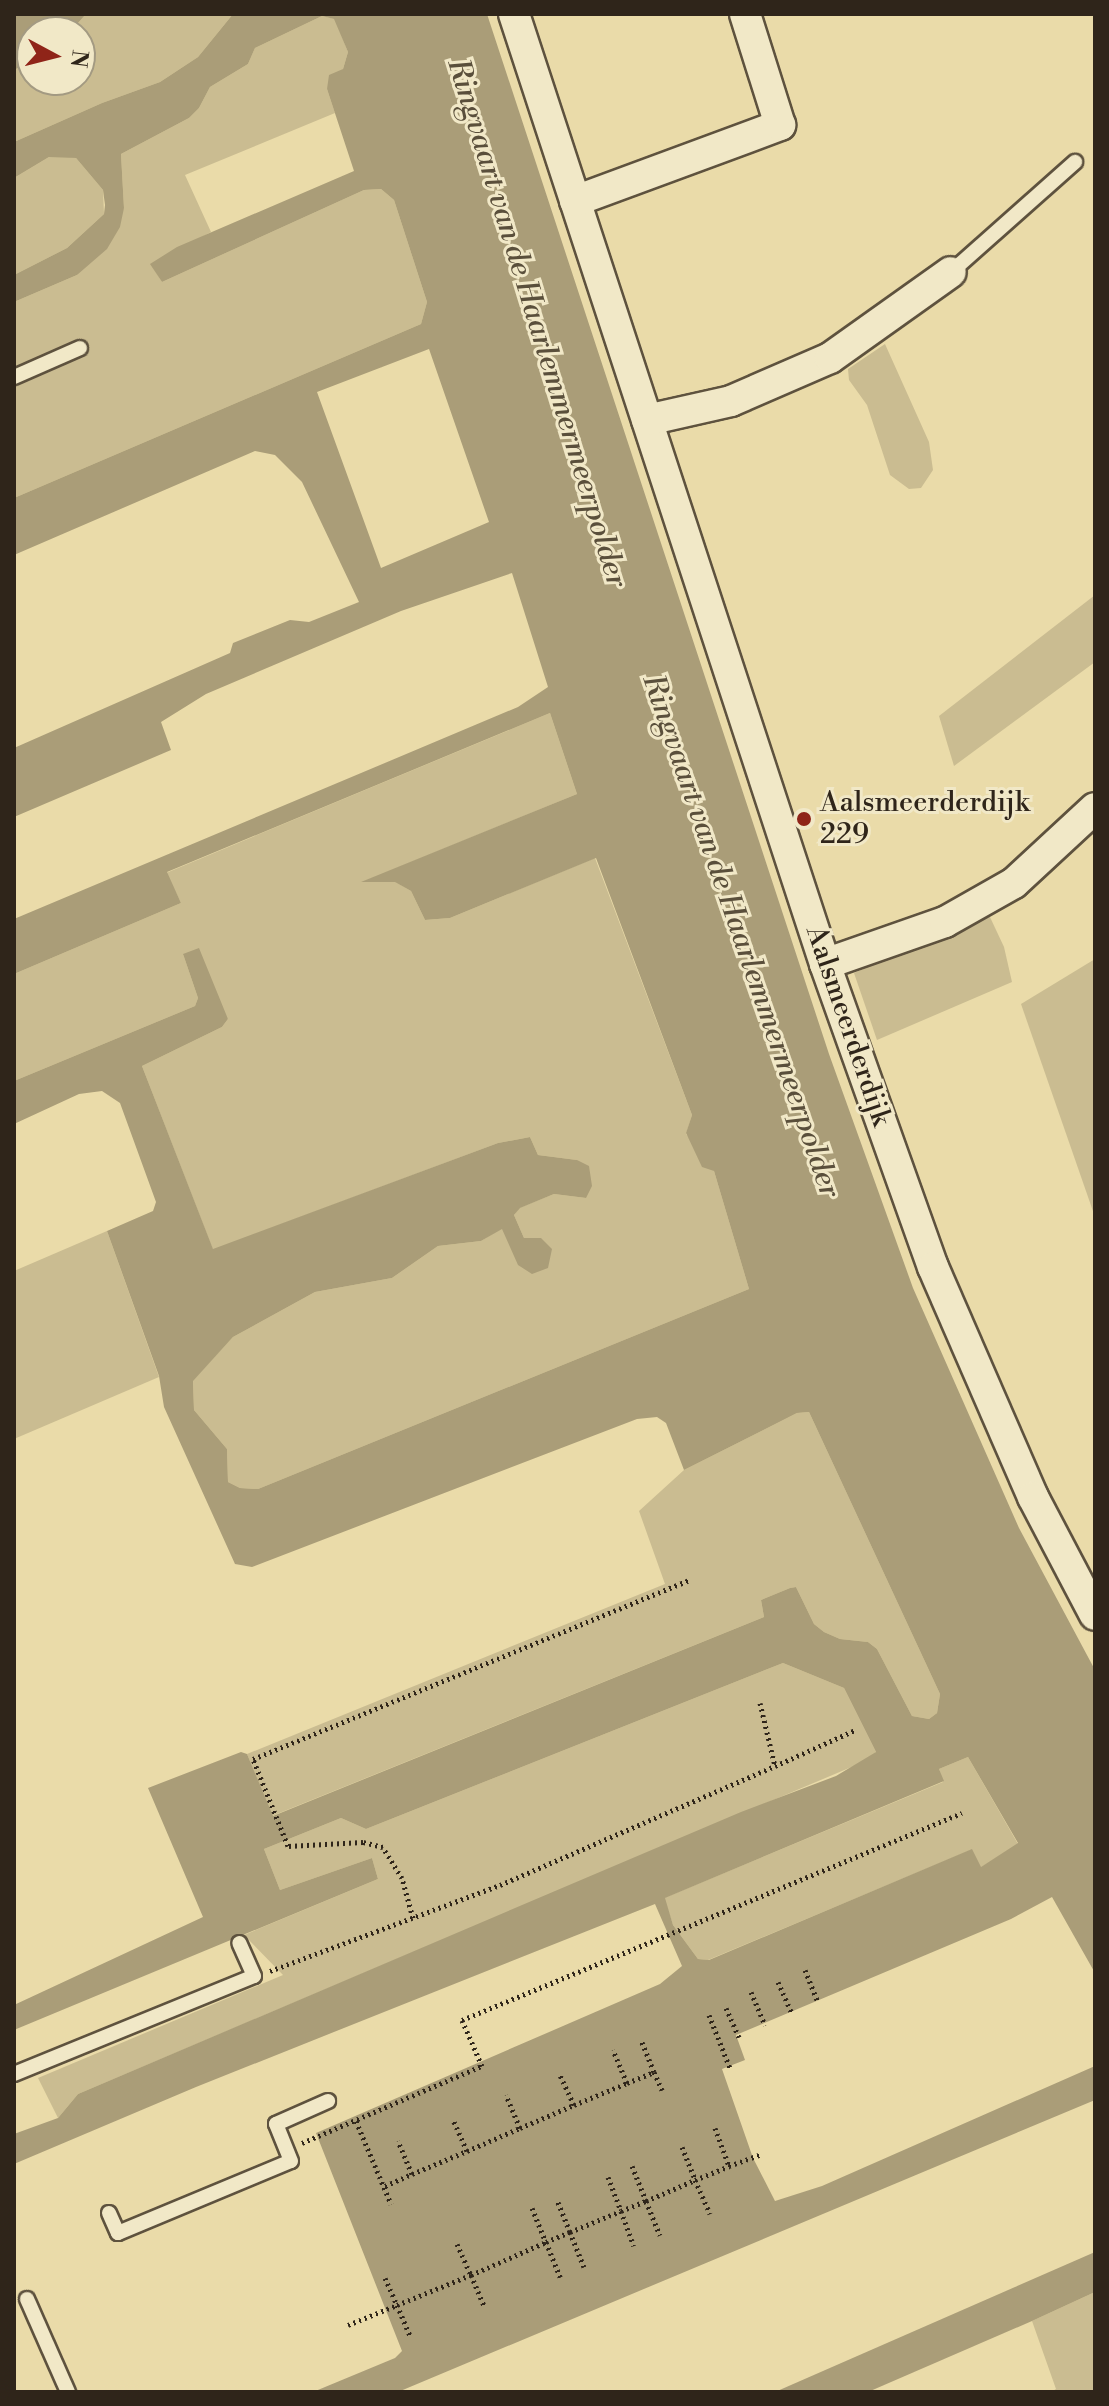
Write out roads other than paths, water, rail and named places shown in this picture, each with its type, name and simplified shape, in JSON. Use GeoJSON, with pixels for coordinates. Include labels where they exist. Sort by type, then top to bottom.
{"type":"FeatureCollection","features":[{"type":"Feature","properties":{"kind":"street","name":"Aalsmeerderdijk"},"geometry":{"type":"LineString","coordinates":[[514,14],[825,964],[933,1267],[1033,1497],[1095,1615]]}},
{"type":"Feature","properties":{"kind":"street"},"geometry":{"type":"LineString","coordinates":[[575,201],[780,125],[745,14]]}},
{"type":"Feature","properties":{"kind":"street"},"geometry":{"type":"LineString","coordinates":[[647,420],[731,401],[830,358],[951,272]]}},
{"type":"Feature","properties":{"kind":"street"},"geometry":{"type":"LineString","coordinates":[[825,964],[945,922],[1014,883],[1095,808]]}},
{"type":"Feature","properties":{"kind":"lane"},"geometry":{"type":"LineString","coordinates":[[951,272],[1075,162]]}},
{"type":"Feature","properties":{"kind":"lane"},"geometry":{"type":"LineString","coordinates":[[14,377],[80,348]]}},
{"type":"Feature","properties":{"kind":"lane"},"geometry":{"type":"LineString","coordinates":[[14,2074],[254,1976],[239,1943]]}},
{"type":"Feature","properties":{"kind":"lane"},"geometry":{"type":"LineString","coordinates":[[109,2213],[118,2233],[291,2161],[276,2124],[328,2101]]}},
{"type":"Feature","properties":{"kind":"lane"},"geometry":{"type":"LineString","coordinates":[[27,2299],[68,2392]]}},
{"type":"Feature","properties":{"kind":"water"},"geometry":{"type":"Polygon","coordinates":[[[14,14],[86,14],[16,16],[14,70],[14,14]]]}},
{"type":"Feature","properties":{"kind":"water","name":"Ringvaart van de Haarlemmermeerpolder"},"geometry":{"type":"Polygon","coordinates":[[[233,14],[487,14],[829,1054],[913,1288],[1019,1528],[1095,1670],[1095,1973],[1052,1897],[1011,1919],[736,2035],[745,2060],[722,2069],[753,2158],[775,2201],[822,2186],[1095,2066],[1095,2100],[398,2392],[313,2392],[395,2358],[402,2351],[316,2133],[660,1984],[682,1966],[655,1904],[196,2087],[14,2164],[14,2134],[58,2118],[78,2094],[741,1812],[836,1776],[876,1752],[844,1688],[783,1663],[366,1829],[341,1818],[264,1849],[280,1890],[372,1858],[378,1879],[14,2030],[14,2005],[203,1917],[148,1788],[241,1752],[247,1754],[273,1816],[764,1617],[761,1600],[796,1587],[814,1624],[824,1632],[840,1639],[868,1642],[877,1649],[912,1716],[929,1719],[937,1713],[940,1694],[809,1412],[797,1413],[684,1470],[666,1423],[657,1417],[637,1419],[252,1567],[235,1564],[164,1407],[159,1376],[107,1231],[153,1211],[156,1202],[120,1103],[102,1091],[79,1094],[14,1124],[14,1081],[195,1006],[198,998],[183,954],[199,948],[228,1019],[222,1027],[142,1066],[213,1249],[498,1143],[530,1137],[538,1155],[577,1160],[589,1166],[592,1186],[586,1198],[554,1194],[520,1208],[514,1215],[524,1238],[541,1238],[552,1249],[548,1268],[532,1274],[518,1265],[502,1229],[481,1241],[438,1246],[392,1278],[315,1292],[233,1337],[193,1381],[194,1410],[227,1449],[228,1482],[240,1488],[258,1489],[749,1289],[714,1171],[702,1167],[686,1133],[692,1115],[596,858],[450,918],[425,920],[411,891],[395,882],[361,882],[577,794],[550,713],[167,872],[181,903],[14,974],[14,919],[518,707],[548,687],[512,573],[401,611],[206,694],[161,722],[171,750],[14,817],[14,748],[230,653],[233,643],[290,620],[309,622],[359,602],[302,482],[275,455],[255,451],[14,555],[14,498],[421,324],[427,302],[394,200],[381,189],[364,190],[162,282],[150,264],[177,247],[354,171],[327,89],[329,75],[343,69],[348,52],[334,19],[322,16],[255,48],[248,64],[210,87],[199,108],[189,118],[121,154],[124,208],[120,227],[107,249],[77,275],[14,302],[14,275],[67,248],[104,214],[105,205],[103,190],[76,158],[49,157],[14,178],[14,142],[102,103],[160,82],[198,57],[233,14]],[[429,349],[317,392],[381,568],[489,522],[429,349]],[[968,1757],[939,1769],[944,1781],[665,1898],[673,1925],[698,1959],[709,1960],[972,1849],[981,1867],[1018,1843],[968,1757]]]}},
{"type":"Feature","properties":{"kind":"water"},"geometry":{"type":"Polygon","coordinates":[[[1095,2252],[1095,2292],[1032,2321],[868,2392],[775,2392],[1095,2252]]]}},
{"type":"Feature","properties":{"kind":"place","name":"Aalsmeerderdijk 229"},"geometry":{"type":"Point","coordinates":[804,819]}}]}
